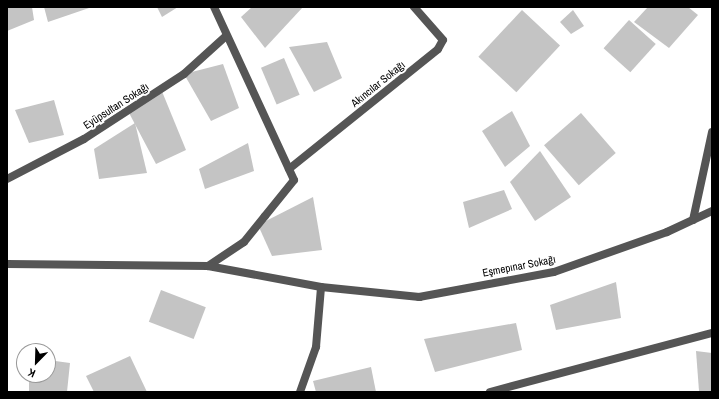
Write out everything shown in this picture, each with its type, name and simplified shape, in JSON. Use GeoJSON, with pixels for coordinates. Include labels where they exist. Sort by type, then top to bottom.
{"type":"FeatureCollection","features":[{"type":"Feature","properties":{"kind":"street"},"geometry":{"type":"LineString","coordinates":[[208,266],[244,242],[294,180],[226,36],[214,7]]}},
{"type":"Feature","properties":{"kind":"street","name":"Akıncılar Sokağı"},"geometry":{"type":"LineString","coordinates":[[289,169],[438,49],[443,40],[414,7]]}},
{"type":"Feature","properties":{"kind":"street","name":"Eyüpsultan Sokağı"},"geometry":{"type":"LineString","coordinates":[[7,179],[84,139],[184,74],[226,36]]}},
{"type":"Feature","properties":{"kind":"street"},"geometry":{"type":"LineString","coordinates":[[694,220],[712,132]]}},
{"type":"Feature","properties":{"kind":"street","name":"Eşmepınar Sokağı"},"geometry":{"type":"LineString","coordinates":[[7,264],[208,266],[321,287],[419,297],[554,272],[694,220],[712,211]]}},
{"type":"Feature","properties":{"kind":"street"},"geometry":{"type":"LineString","coordinates":[[300,392],[316,347],[321,287]]}},
{"type":"Feature","properties":{"kind":"street"},"geometry":{"type":"LineString","coordinates":[[490,392],[712,333]]}},
{"type":"Feature","properties":{"kind":"building"},"geometry":{"type":"Polygon","coordinates":[[[7,7],[32,7],[34,20],[7,31],[7,7]]]}},
{"type":"Feature","properties":{"kind":"building"},"geometry":{"type":"Polygon","coordinates":[[[44,7],[92,7],[48,22],[44,7]]]}},
{"type":"Feature","properties":{"kind":"building"},"geometry":{"type":"Polygon","coordinates":[[[157,7],[178,7],[162,17],[157,7]]]}},
{"type":"Feature","properties":{"kind":"building"},"geometry":{"type":"Polygon","coordinates":[[[252,7],[303,7],[265,48],[241,17],[252,7]]]}},
{"type":"Feature","properties":{"kind":"building"},"geometry":{"type":"Polygon","coordinates":[[[648,7],[688,7],[698,15],[669,48],[634,22],[648,7]]]}},
{"type":"Feature","properties":{"kind":"building"},"geometry":{"type":"Polygon","coordinates":[[[522,10],[560,45],[516,92],[478,57],[522,10]]]}},
{"type":"Feature","properties":{"kind":"building"},"geometry":{"type":"Polygon","coordinates":[[[573,10],[584,26],[571,34],[560,22],[573,10]]]}},
{"type":"Feature","properties":{"kind":"building"},"geometry":{"type":"Polygon","coordinates":[[[629,20],[656,44],[630,72],[604,48],[629,20]]]}},
{"type":"Feature","properties":{"kind":"building"},"geometry":{"type":"Polygon","coordinates":[[[327,42],[342,78],[314,92],[289,47],[327,42]]]}},
{"type":"Feature","properties":{"kind":"building"},"geometry":{"type":"Polygon","coordinates":[[[284,58],[300,95],[277,105],[261,68],[284,58]]]}},
{"type":"Feature","properties":{"kind":"building"},"geometry":{"type":"Polygon","coordinates":[[[223,64],[239,108],[211,121],[184,74],[223,64]]]}},
{"type":"Feature","properties":{"kind":"building"},"geometry":{"type":"Polygon","coordinates":[[[161,89],[186,150],[156,164],[128,111],[161,89]]]}},
{"type":"Feature","properties":{"kind":"building"},"geometry":{"type":"Polygon","coordinates":[[[54,100],[64,135],[29,143],[15,110],[54,100]]]}},
{"type":"Feature","properties":{"kind":"building"},"geometry":{"type":"Polygon","coordinates":[[[512,111],[530,146],[505,167],[482,131],[512,111]]]}},
{"type":"Feature","properties":{"kind":"building"},"geometry":{"type":"Polygon","coordinates":[[[581,113],[616,153],[579,185],[544,145],[581,113]]]}},
{"type":"Feature","properties":{"kind":"building"},"geometry":{"type":"Polygon","coordinates":[[[135,123],[147,173],[99,179],[94,149],[135,123]]]}},
{"type":"Feature","properties":{"kind":"building"},"geometry":{"type":"Polygon","coordinates":[[[248,143],[254,171],[205,189],[199,169],[248,143]]]}},
{"type":"Feature","properties":{"kind":"building"},"geometry":{"type":"Polygon","coordinates":[[[540,151],[571,197],[535,221],[510,182],[540,151]]]}},
{"type":"Feature","properties":{"kind":"building"},"geometry":{"type":"Polygon","coordinates":[[[504,190],[512,209],[469,228],[463,202],[504,190]]]}},
{"type":"Feature","properties":{"kind":"building"},"geometry":{"type":"Polygon","coordinates":[[[313,197],[322,250],[272,256],[258,225],[313,197]]]}},
{"type":"Feature","properties":{"kind":"building"},"geometry":{"type":"Polygon","coordinates":[[[616,282],[621,318],[556,330],[550,305],[616,282]]]}},
{"type":"Feature","properties":{"kind":"building"},"geometry":{"type":"Polygon","coordinates":[[[161,290],[206,307],[194,339],[149,322],[161,290]]]}},
{"type":"Feature","properties":{"kind":"building"},"geometry":{"type":"Polygon","coordinates":[[[516,323],[522,350],[435,372],[424,339],[516,323]]]}},
{"type":"Feature","properties":{"kind":"building"},"geometry":{"type":"Polygon","coordinates":[[[696,351],[712,353],[711,391],[699,391],[696,351]]]}},
{"type":"Feature","properties":{"kind":"building"},"geometry":{"type":"Polygon","coordinates":[[[130,356],[147,392],[94,392],[86,376],[130,356]]]}},
{"type":"Feature","properties":{"kind":"building"},"geometry":{"type":"Polygon","coordinates":[[[56,361],[70,363],[67,392],[29,392],[29,383],[56,383],[56,361]]]}},
{"type":"Feature","properties":{"kind":"building"},"geometry":{"type":"Polygon","coordinates":[[[371,367],[376,392],[316,392],[313,381],[371,367]]]}}]}
